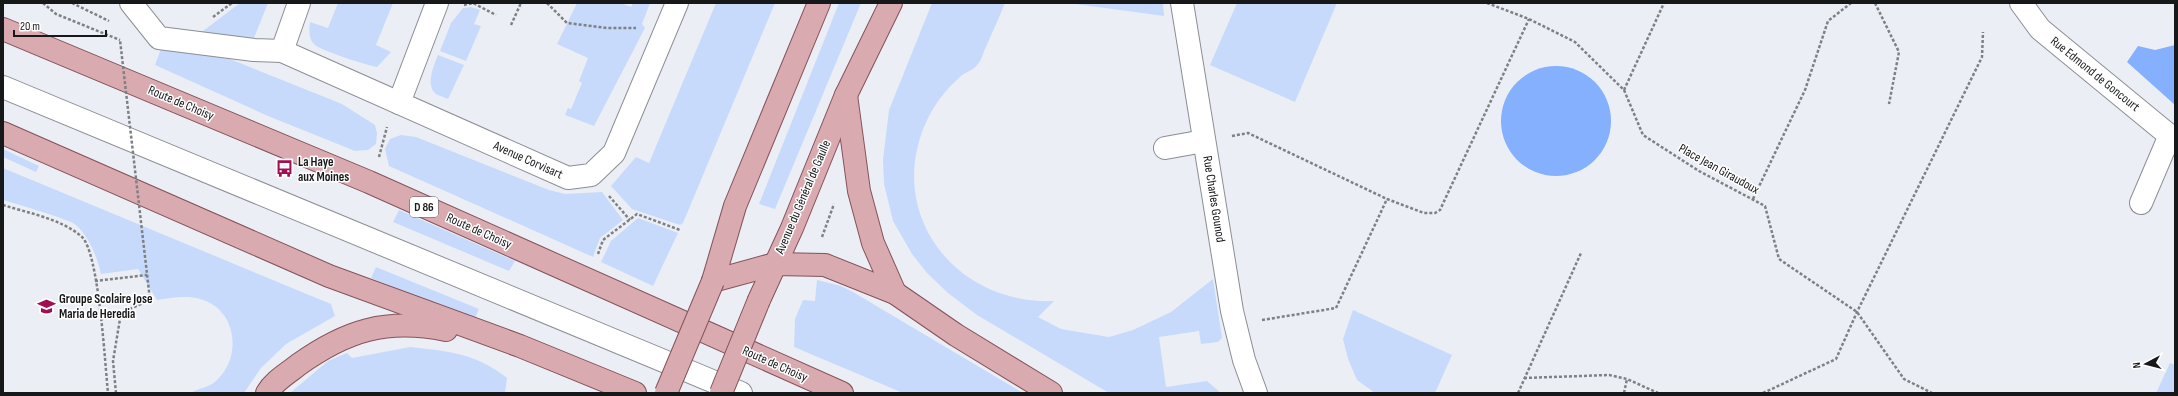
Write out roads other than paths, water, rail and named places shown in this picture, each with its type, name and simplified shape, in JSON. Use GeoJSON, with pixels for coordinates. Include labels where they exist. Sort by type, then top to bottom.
{"type":"FeatureCollection","features":[{"type":"Feature","properties":{"kind":"main road"},"geometry":{"type":"LineString","coordinates":[[666,393],[713,281],[735,206],[819,3]]}},
{"type":"Feature","properties":{"kind":"main road","name":"Avenue du Général de Gaulle"},"geometry":{"type":"LineString","coordinates":[[721,393],[846,95],[891,3]]}},
{"type":"Feature","properties":{"kind":"main road","name":"Route de Choisy"},"geometry":{"type":"LineString","coordinates":[[3,29],[369,182],[842,393]]}},
{"type":"Feature","properties":{"kind":"main road"},"geometry":{"type":"LineString","coordinates":[[846,95],[859,191],[873,243],[895,293]]}},
{"type":"Feature","properties":{"kind":"main road"},"geometry":{"type":"LineString","coordinates":[[3,133],[329,276],[520,346],[635,393]]}},
{"type":"Feature","properties":{"kind":"main road"},"geometry":{"type":"LineString","coordinates":[[713,281],[775,264],[825,265],[895,293],[956,335],[1050,393]]}},
{"type":"Feature","properties":{"kind":"main road"},"geometry":{"type":"LineString","coordinates":[[267,393],[272,384],[311,356],[352,333],[387,325],[421,324],[520,346]]}},
{"type":"Feature","properties":{"kind":"street"},"geometry":{"type":"LineString","coordinates":[[131,3],[159,38],[254,50],[282,51],[299,3]]}},
{"type":"Feature","properties":{"kind":"street"},"geometry":{"type":"LineString","coordinates":[[399,103],[437,3]]}},
{"type":"Feature","properties":{"kind":"street","name":"Avenue Corvisart"},"geometry":{"type":"LineString","coordinates":[[282,51],[568,178],[591,175],[614,153],[677,3]]}},
{"type":"Feature","properties":{"kind":"street","name":"Rue Charles Gounod"},"geometry":{"type":"LineString","coordinates":[[1182,3],[1232,311],[1244,360],[1256,393]]}},
{"type":"Feature","properties":{"kind":"street","name":"Rue Edmond de Goncourt"},"geometry":{"type":"LineString","coordinates":[[2021,3],[2040,29],[2173,138]]}},
{"type":"Feature","properties":{"kind":"street"},"geometry":{"type":"LineString","coordinates":[[3,87],[741,393]]}},
{"type":"Feature","properties":{"kind":"street"},"geometry":{"type":"LineString","coordinates":[[2141,203],[2173,138]]}},
{"type":"Feature","properties":{"kind":"street"},"geometry":{"type":"LineString","coordinates":[[1165,148],[1204,141]]}},
{"type":"Feature","properties":{"kind":"place","name":"La Haye aux Moines"},"geometry":{"type":"Point","coordinates":[285,169]}},
{"type":"Feature","properties":{"kind":"place","name":"Groupe Scolaire Jose Maria de Heredia"},"geometry":{"type":"Point","coordinates":[46,306]}}]}
